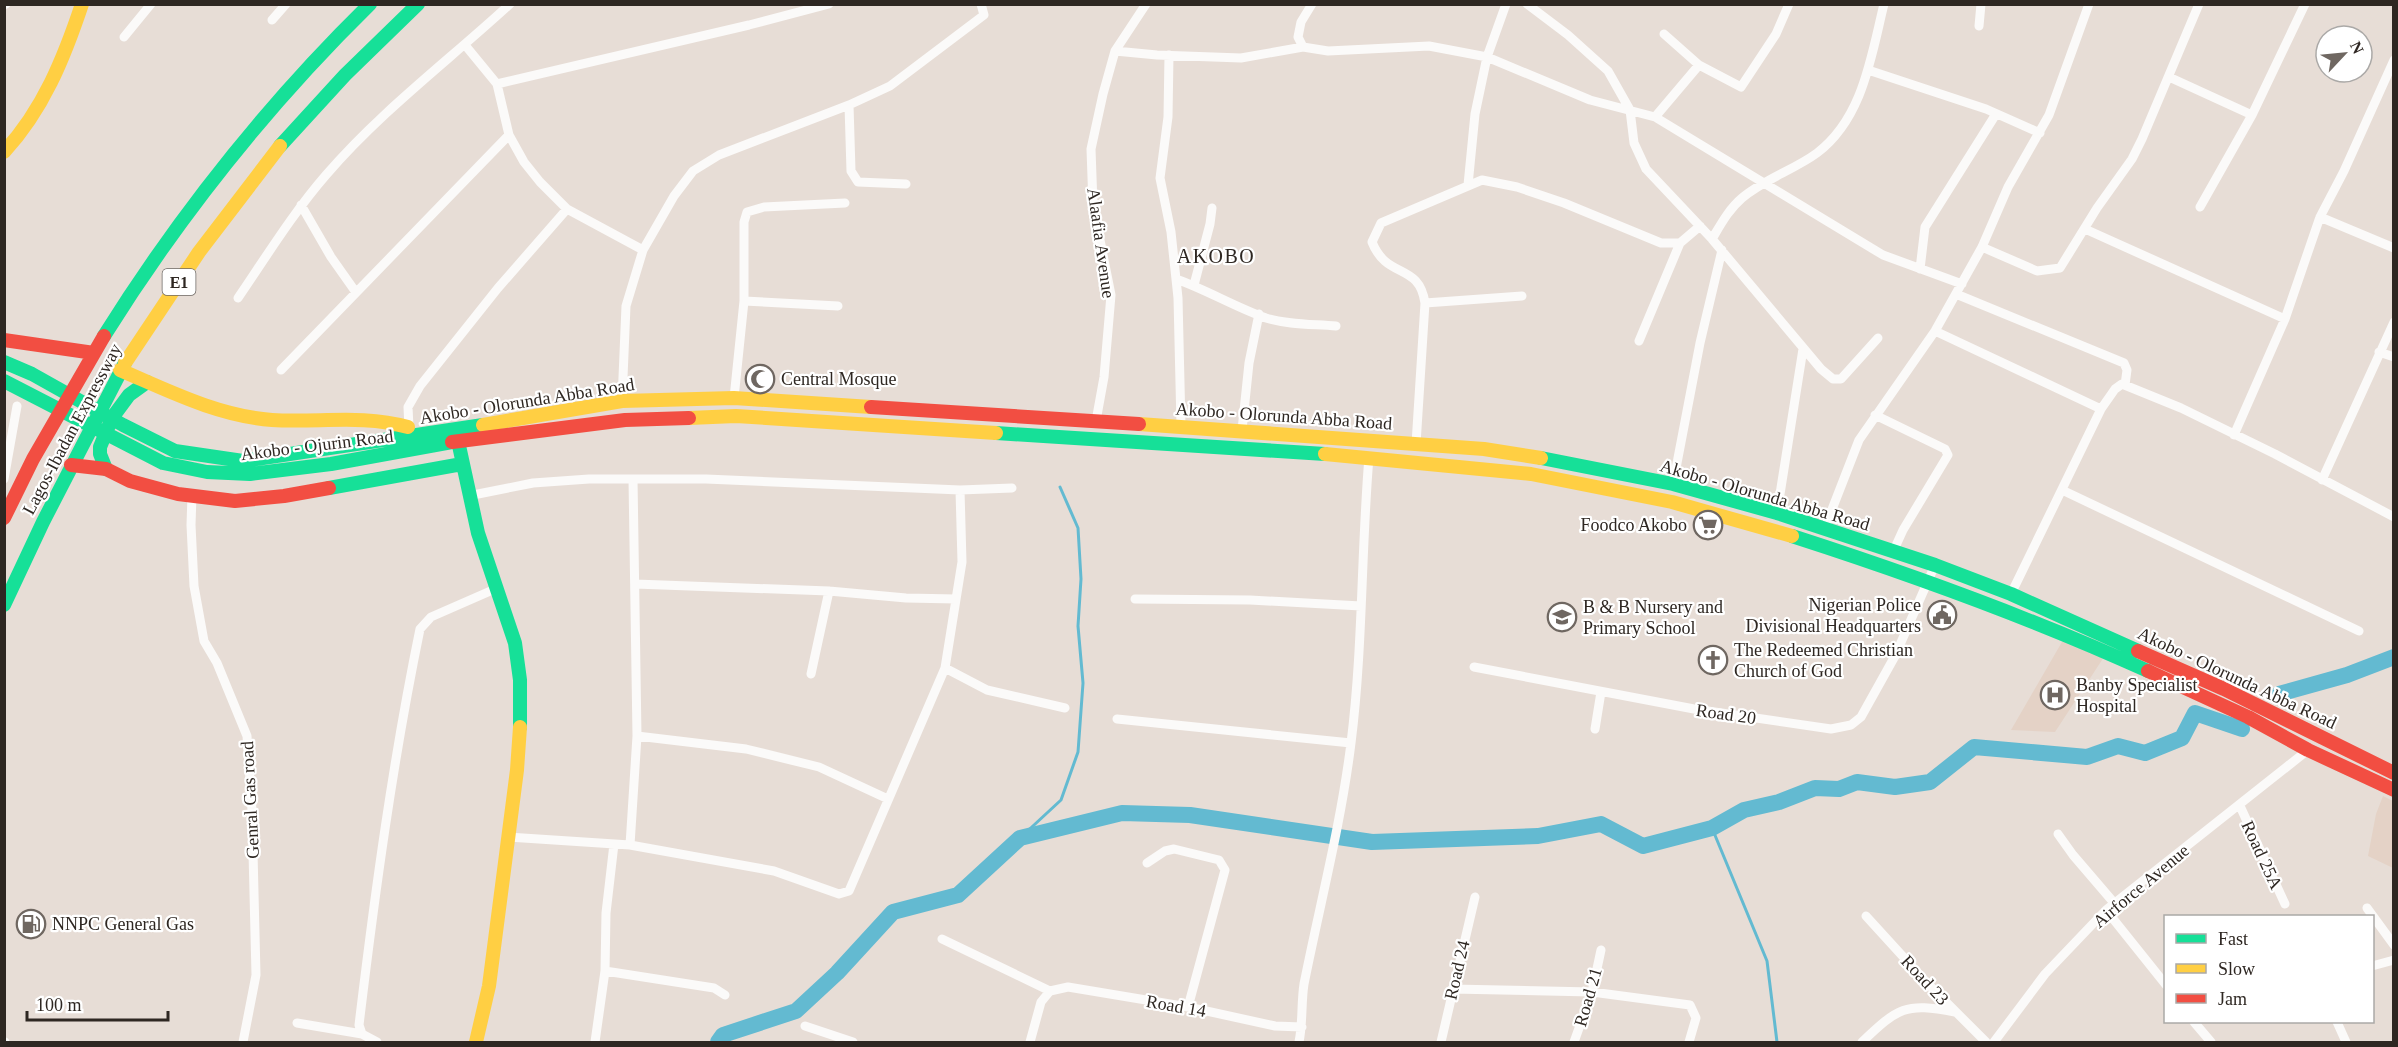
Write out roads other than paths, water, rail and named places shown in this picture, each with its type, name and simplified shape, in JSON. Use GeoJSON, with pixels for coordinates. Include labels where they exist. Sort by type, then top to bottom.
{"type":"FeatureCollection","features":[{"type":"Feature","properties":{"kind":"main road"},"geometry":{"type":"LineString","coordinates":[[4,152],[12,145],[52,81],[69,46],[82,4]]}},
{"type":"Feature","properties":{"kind":"main road","name":"Lagos-Ibadan Expressway"},"geometry":{"type":"LineString","coordinates":[[4,518],[45,438],[94,353],[149,266],[259,119],[370,4]]}},
{"type":"Feature","properties":{"kind":"main road","name":"Lagos-Ibadan Expressway"},"geometry":{"type":"LineString","coordinates":[[4,605],[71,465],[120,370],[199,252],[285,140],[353,67],[418,4]]}},
{"type":"Feature","properties":{"kind":"main road"},"geometry":{"type":"LineString","coordinates":[[4,340],[94,353]]}},
{"type":"Feature","properties":{"kind":"main road","name":"Akobo - Olorunda Abba Road"},"geometry":{"type":"LineString","coordinates":[[4,362],[32,374],[175,451],[243,461],[422,435],[622,401],[711,398],[1202,427],[1484,449],[1518,454],[1673,484],[1778,513],[1935,565],[2012,594],[2252,711],[2266,726],[2308,750],[2394,790]]}},
{"type":"Feature","properties":{"kind":"main road"},"geometry":{"type":"LineString","coordinates":[[120,370],[208,407],[242,416],[272,420],[350,419],[392,422],[408,428]]}},
{"type":"Feature","properties":{"kind":"main road","name":"Akobo - Ojurin Road"},"geometry":{"type":"LineString","coordinates":[[4,381],[163,463],[207,472],[250,474],[331,464],[458,441]]}},
{"type":"Feature","properties":{"kind":"main road"},"geometry":{"type":"LineString","coordinates":[[106,469],[100,454],[100,447],[117,407],[134,389],[147,382]]}},
{"type":"Feature","properties":{"kind":"main road"},"geometry":{"type":"LineString","coordinates":[[711,398],[711,417]]}},
{"type":"Feature","properties":{"kind":"main road","name":"Akobo - Olorunda Abba Road"},"geometry":{"type":"LineString","coordinates":[[458,441],[625,420],[736,416],[1369,457],[1531,474],[1672,502],[1776,531],[1929,582],[2069,635],[2252,711],[2271,713],[2394,773]]}},
{"type":"Feature","properties":{"kind":"main road"},"geometry":{"type":"LineString","coordinates":[[1200,445],[1202,427]]}},
{"type":"Feature","properties":{"kind":"main road"},"geometry":{"type":"LineString","coordinates":[[458,441],[468,496],[495,589],[509,622],[516,649],[520,691],[518,748],[493,952],[482,1021],[476,1042]]}},
{"type":"Feature","properties":{"kind":"main road"},"geometry":{"type":"LineString","coordinates":[[71,465],[106,469],[130,481],[192,495],[235,501],[284,496],[462,464]]}},
{"type":"Feature","properties":{"kind":"main road"},"geometry":{"type":"LineString","coordinates":[[1703,511],[1707,494]]}},
{"type":"Feature","properties":{"kind":"street"},"geometry":{"type":"LineString","coordinates":[[124,37],[151,4]]}},
{"type":"Feature","properties":{"kind":"street"},"geometry":{"type":"LineString","coordinates":[[272,20],[286,4]]}},
{"type":"Feature","properties":{"kind":"street"},"geometry":{"type":"LineString","coordinates":[[238,298],[301,205],[334,167],[390,109],[510,4]]}},
{"type":"Feature","properties":{"kind":"street"},"geometry":{"type":"LineString","coordinates":[[497,84],[675,41],[749,26],[829,4]]}},
{"type":"Feature","properties":{"kind":"street"},"geometry":{"type":"LineString","coordinates":[[622,401],[626,306],[643,250],[674,196],[693,171],[719,155],[849,105],[890,86],[978,22],[984,15],[981,4]]}},
{"type":"Feature","properties":{"kind":"street","name":"Alaafia Avenue"},"geometry":{"type":"LineString","coordinates":[[1096,421],[1105,367],[1111,294],[1093,205],[1092,149],[1102,94],[1115,51],[1146,4]]}},
{"type":"Feature","properties":{"kind":"street"},"geometry":{"type":"LineString","coordinates":[[1303,47],[1298,37],[1301,22],[1312,4]]}},
{"type":"Feature","properties":{"kind":"street"},"geometry":{"type":"LineString","coordinates":[[1468,185],[1475,114],[1487,57],[1506,4]]}},
{"type":"Feature","properties":{"kind":"street"},"geometry":{"type":"LineString","coordinates":[[1527,4],[1568,35],[1608,71],[1630,110],[1634,143],[1646,168],[1722,250],[1828,376],[1837,380],[1846,375],[1878,338]]}},
{"type":"Feature","properties":{"kind":"street"},"geometry":{"type":"LineString","coordinates":[[1664,34],[1699,65],[1741,87],[1776,34],[1789,4]]}},
{"type":"Feature","properties":{"kind":"street"},"geometry":{"type":"LineString","coordinates":[[1712,239],[1728,213],[1741,198],[1762,183],[1816,153],[1829,141],[1856,105],[1868,70],[1884,4]]}},
{"type":"Feature","properties":{"kind":"street"},"geometry":{"type":"LineString","coordinates":[[1979,26],[1981,4]]}},
{"type":"Feature","properties":{"kind":"street"},"geometry":{"type":"LineString","coordinates":[[1824,530],[1859,440],[1935,332],[1982,247],[2008,187],[2040,133],[2061,87],[2089,4]]}},
{"type":"Feature","properties":{"kind":"street"},"geometry":{"type":"LineString","coordinates":[[1982,247],[2037,271],[2060,268],[2132,159],[2199,4]]}},
{"type":"Feature","properties":{"kind":"street"},"geometry":{"type":"LineString","coordinates":[[2200,207],[2252,115],[2305,4]]}},
{"type":"Feature","properties":{"kind":"street"},"geometry":{"type":"LineString","coordinates":[[465,45],[497,84],[509,135],[540,182],[567,209],[643,250]]}},
{"type":"Feature","properties":{"kind":"street"},"geometry":{"type":"LineString","coordinates":[[1115,51],[1169,56],[1241,58],[1303,47],[1328,51],[1429,46],[1487,57],[1590,99],[1655,117],[1883,255],[1962,284]]}},
{"type":"Feature","properties":{"kind":"street"},"geometry":{"type":"LineString","coordinates":[[1169,56],[1168,117],[1160,178],[1171,232],[1179,312],[1181,426]]}},
{"type":"Feature","properties":{"kind":"street"},"geometry":{"type":"LineString","coordinates":[[2234,435],[2285,319],[2320,216],[2344,171],[2394,60]]}},
{"type":"Feature","properties":{"kind":"street"},"geometry":{"type":"LineString","coordinates":[[1655,117],[1699,65]]}},
{"type":"Feature","properties":{"kind":"street"},"geometry":{"type":"LineString","coordinates":[[1868,70],[1996,114],[2040,133]]}},
{"type":"Feature","properties":{"kind":"street"},"geometry":{"type":"LineString","coordinates":[[2169,77],[2252,115]]}},
{"type":"Feature","properties":{"kind":"street"},"geometry":{"type":"LineString","coordinates":[[849,105],[853,177],[858,182],[906,184]]}},
{"type":"Feature","properties":{"kind":"street"},"geometry":{"type":"LineString","coordinates":[[1920,268],[1926,227],[1996,114]]}},
{"type":"Feature","properties":{"kind":"street"},"geometry":{"type":"LineString","coordinates":[[281,370],[355,291],[437,211],[509,135]]}},
{"type":"Feature","properties":{"kind":"street"},"geometry":{"type":"LineString","coordinates":[[1416,444],[1425,303],[1418,281],[1390,267],[1376,252],[1372,242],[1381,223],[1482,180],[1507,184],[1564,203],[1661,243],[1680,243]]}},
{"type":"Feature","properties":{"kind":"street"},"geometry":{"type":"LineString","coordinates":[[734,398],[744,301],[744,222],[747,212],[764,207],[845,203]]}},
{"type":"Feature","properties":{"kind":"street"},"geometry":{"type":"LineString","coordinates":[[301,205],[355,291]]}},
{"type":"Feature","properties":{"kind":"street"},"geometry":{"type":"LineString","coordinates":[[1194,285],[1212,208]]}},
{"type":"Feature","properties":{"kind":"street"},"geometry":{"type":"LineString","coordinates":[[422,435],[408,428],[408,407],[420,386],[498,288],[567,209]]}},
{"type":"Feature","properties":{"kind":"street"},"geometry":{"type":"LineString","coordinates":[[2320,216],[2394,248]]}},
{"type":"Feature","properties":{"kind":"street"},"geometry":{"type":"LineString","coordinates":[[1639,341],[1680,243],[1700,226]]}},
{"type":"Feature","properties":{"kind":"street"},"geometry":{"type":"LineString","coordinates":[[2085,229],[2285,319]]}},
{"type":"Feature","properties":{"kind":"street"},"geometry":{"type":"LineString","coordinates":[[1673,484],[1722,250]]}},
{"type":"Feature","properties":{"kind":"street"},"geometry":{"type":"LineString","coordinates":[[1176,279],[1278,321],[1336,326]]}},
{"type":"Feature","properties":{"kind":"street"},"geometry":{"type":"LineString","coordinates":[[1956,294],[2124,363],[2127,370],[2125,385]]}},
{"type":"Feature","properties":{"kind":"street"},"geometry":{"type":"LineString","coordinates":[[1425,303],[1522,296]]}},
{"type":"Feature","properties":{"kind":"street"},"geometry":{"type":"LineString","coordinates":[[744,301],[838,306]]}},
{"type":"Feature","properties":{"kind":"street"},"geometry":{"type":"LineString","coordinates":[[1242,430],[1249,363],[1259,314]]}},
{"type":"Feature","properties":{"kind":"street"},"geometry":{"type":"LineString","coordinates":[[2322,480],[2394,322]]}},
{"type":"Feature","properties":{"kind":"street"},"geometry":{"type":"LineString","coordinates":[[1935,332],[2101,410]]}},
{"type":"Feature","properties":{"kind":"street"},"geometry":{"type":"LineString","coordinates":[[1778,513],[1803,349]]}},
{"type":"Feature","properties":{"kind":"street"},"geometry":{"type":"LineString","coordinates":[[2379,352],[2394,357]]}},
{"type":"Feature","properties":{"kind":"street"},"geometry":{"type":"LineString","coordinates":[[2012,594],[2101,410],[2115,389],[2125,385],[2234,435],[2394,517]]}},
{"type":"Feature","properties":{"kind":"street"},"geometry":{"type":"LineString","coordinates":[[4,479],[17,406]]}},
{"type":"Feature","properties":{"kind":"street"},"geometry":{"type":"LineString","coordinates":[[1875,415],[1945,449],[1948,455],[1903,530],[1893,552]]}},
{"type":"Feature","properties":{"kind":"street"},"geometry":{"type":"LineString","coordinates":[[1299,1042],[1304,988],[1334,845],[1351,743],[1369,457]]}},
{"type":"Feature","properties":{"kind":"street"},"geometry":{"type":"LineString","coordinates":[[468,496],[508,487],[559,481],[633,479],[802,482],[960,490],[1012,488]]}},
{"type":"Feature","properties":{"kind":"street"},"geometry":{"type":"LineString","coordinates":[[630,845],[637,736],[633,479]]}},
{"type":"Feature","properties":{"kind":"street"},"geometry":{"type":"LineString","coordinates":[[507,837],[630,845],[774,871],[839,894],[849,891],[945,668],[962,562],[960,490]]}},
{"type":"Feature","properties":{"kind":"street"},"geometry":{"type":"LineString","coordinates":[[2062,490],[2359,631]]}},
{"type":"Feature","properties":{"kind":"street","name":"Genral Gas road"},"geometry":{"type":"LineString","coordinates":[[192,495],[194,586],[204,640],[217,663],[247,736],[253,834],[256,975],[243,1042]]}},
{"type":"Feature","properties":{"kind":"street"},"geometry":{"type":"LineString","coordinates":[[1929,582],[1935,565]]}},
{"type":"Feature","properties":{"kind":"street","name":"Road 20"},"geometry":{"type":"LineString","coordinates":[[1474,667],[1694,709],[1831,729],[1851,725],[1861,717],[1892,661],[1929,582]]}},
{"type":"Feature","properties":{"kind":"street"},"geometry":{"type":"LineString","coordinates":[[635,584],[829,591],[956,599]]}},
{"type":"Feature","properties":{"kind":"street"},"geometry":{"type":"LineString","coordinates":[[362,1034],[359,1025],[375,888],[399,728],[420,629],[431,617],[495,589]]}},
{"type":"Feature","properties":{"kind":"street"},"geometry":{"type":"LineString","coordinates":[[811,674],[829,591]]}},
{"type":"Feature","properties":{"kind":"street"},"geometry":{"type":"LineString","coordinates":[[1135,599],[1250,600],[1361,606]]}},
{"type":"Feature","properties":{"kind":"street"},"geometry":{"type":"LineString","coordinates":[[945,668],[987,690],[1065,708]]}},
{"type":"Feature","properties":{"kind":"street"},"geometry":{"type":"LineString","coordinates":[[1595,729],[1601,692]]}},
{"type":"Feature","properties":{"kind":"street"},"geometry":{"type":"LineString","coordinates":[[1118,718],[1351,743]]}},
{"type":"Feature","properties":{"kind":"street"},"geometry":{"type":"LineString","coordinates":[[637,736],[746,749],[819,767],[888,799]]}},
{"type":"Feature","properties":{"kind":"street","name":"Airforce Avenue"},"geometry":{"type":"LineString","coordinates":[[1994,1042],[2045,974],[2106,910],[2308,750]]}},
{"type":"Feature","properties":{"kind":"street","name":"Road 25A"},"geometry":{"type":"LineString","coordinates":[[2240,806],[2285,904]]}},
{"type":"Feature","properties":{"kind":"street"},"geometry":{"type":"LineString","coordinates":[[2058,834],[2115,904]]}},
{"type":"Feature","properties":{"kind":"street"},"geometry":{"type":"LineString","coordinates":[[595,1042],[605,971],[606,912],[614,844]]}},
{"type":"Feature","properties":{"kind":"street"},"geometry":{"type":"LineString","coordinates":[[1147,863],[1165,851],[1174,849],[1219,860],[1225,870],[1188,1007]]}},
{"type":"Feature","properties":{"kind":"street","name":"Road 24"},"geometry":{"type":"LineString","coordinates":[[1441,1042],[1475,897]]}},
{"type":"Feature","properties":{"kind":"street"},"geometry":{"type":"LineString","coordinates":[[2367,908],[2372,915]]}},
{"type":"Feature","properties":{"kind":"street"},"geometry":{"type":"LineString","coordinates":[[2106,910],[2164,982]]}},
{"type":"Feature","properties":{"kind":"street","name":"Road 23"},"geometry":{"type":"LineString","coordinates":[[1866,916],[1986,1042]]}},
{"type":"Feature","properties":{"kind":"street"},"geometry":{"type":"LineString","coordinates":[[2374,918],[2394,945]]}},
{"type":"Feature","properties":{"kind":"street"},"geometry":{"type":"LineString","coordinates":[[942,939],[1050,990],[1041,1002],[1030,1042]]}},
{"type":"Feature","properties":{"kind":"street","name":"Road 21"},"geometry":{"type":"LineString","coordinates":[[1574,1042],[1592,992],[1600,950]]}},
{"type":"Feature","properties":{"kind":"street"},"geometry":{"type":"LineString","coordinates":[[2374,966],[2394,960]]}},
{"type":"Feature","properties":{"kind":"street"},"geometry":{"type":"LineString","coordinates":[[605,971],[714,988],[725,995]]}},
{"type":"Feature","properties":{"kind":"street","name":"Road 14"},"geometry":{"type":"LineString","coordinates":[[1050,990],[1068,987],[1188,1007],[1275,1026],[1302,1027]]}},
{"type":"Feature","properties":{"kind":"street"},"geometry":{"type":"LineString","coordinates":[[1452,989],[1592,992],[1690,1005],[1696,1018],[1689,1042]]}},
{"type":"Feature","properties":{"kind":"street"},"geometry":{"type":"LineString","coordinates":[[1862,1042],[1899,1010],[1923,1006],[1955,1012]]}},
{"type":"Feature","properties":{"kind":"street"},"geometry":{"type":"LineString","coordinates":[[297,1023],[362,1034],[377,1042]]}},
{"type":"Feature","properties":{"kind":"street"},"geometry":{"type":"LineString","coordinates":[[2195,1023],[2211,1042]]}},
{"type":"Feature","properties":{"kind":"street"},"geometry":{"type":"LineString","coordinates":[[2337,1023],[2346,1042]]}},
{"type":"Feature","properties":{"kind":"street"},"geometry":{"type":"LineString","coordinates":[[805,1026],[853,1042]]}},
{"type":"Feature","properties":{"kind":"waterway"},"geometry":{"type":"LineString","coordinates":[[1020,838],[1061,800],[1078,752],[1083,683],[1078,626],[1081,579],[1078,528],[1060,487]]}},
{"type":"Feature","properties":{"kind":"waterway"},"geometry":{"type":"LineString","coordinates":[[2279,694],[2347,675],[2394,657]]}},
{"type":"Feature","properties":{"kind":"waterway"},"geometry":{"type":"LineString","coordinates":[[718,1042],[723,1035],[796,1011],[837,973],[893,912],[958,895],[1020,838],[1122,813],[1190,815],[1372,842],[1538,836],[1601,824],[1643,846],[1712,828],[1744,810],[1779,802],[1815,788],[1839,789],[1857,782],[1895,787],[1930,782],[1974,747],[2087,757],[2118,746],[2145,753],[2182,738],[2195,713],[2242,729]]}},
{"type":"Feature","properties":{"kind":"waterway"},"geometry":{"type":"LineString","coordinates":[[1712,828],[1767,961],[1777,1042]]}},
{"type":"Feature","properties":{"kind":"place","name":"Central Mosque"},"geometry":{"type":"Point","coordinates":[760,379]}},
{"type":"Feature","properties":{"kind":"place","name":"Foodco Akobo"},"geometry":{"type":"Point","coordinates":[1708,525]}},
{"type":"Feature","properties":{"kind":"place","name":"Nigerian Police Divisional Headquarters"},"geometry":{"type":"Point","coordinates":[1942,615]}},
{"type":"Feature","properties":{"kind":"place","name":"B & B Nursery and Primary School"},"geometry":{"type":"Point","coordinates":[1562,617]}},
{"type":"Feature","properties":{"kind":"place","name":"The Redeemed Christian Church of God"},"geometry":{"type":"Point","coordinates":[1713,660]}},
{"type":"Feature","properties":{"kind":"place","name":"Banby Specialist Hospital"},"geometry":{"type":"Point","coordinates":[2055,695]}},
{"type":"Feature","properties":{"kind":"place","name":"NNPC General Gas"},"geometry":{"type":"Point","coordinates":[31,924]}},
{"type":"Feature","properties":{"kind":"district","name":"AKOBO"},"geometry":{"type":"Point","coordinates":[1216,256]}}]}
